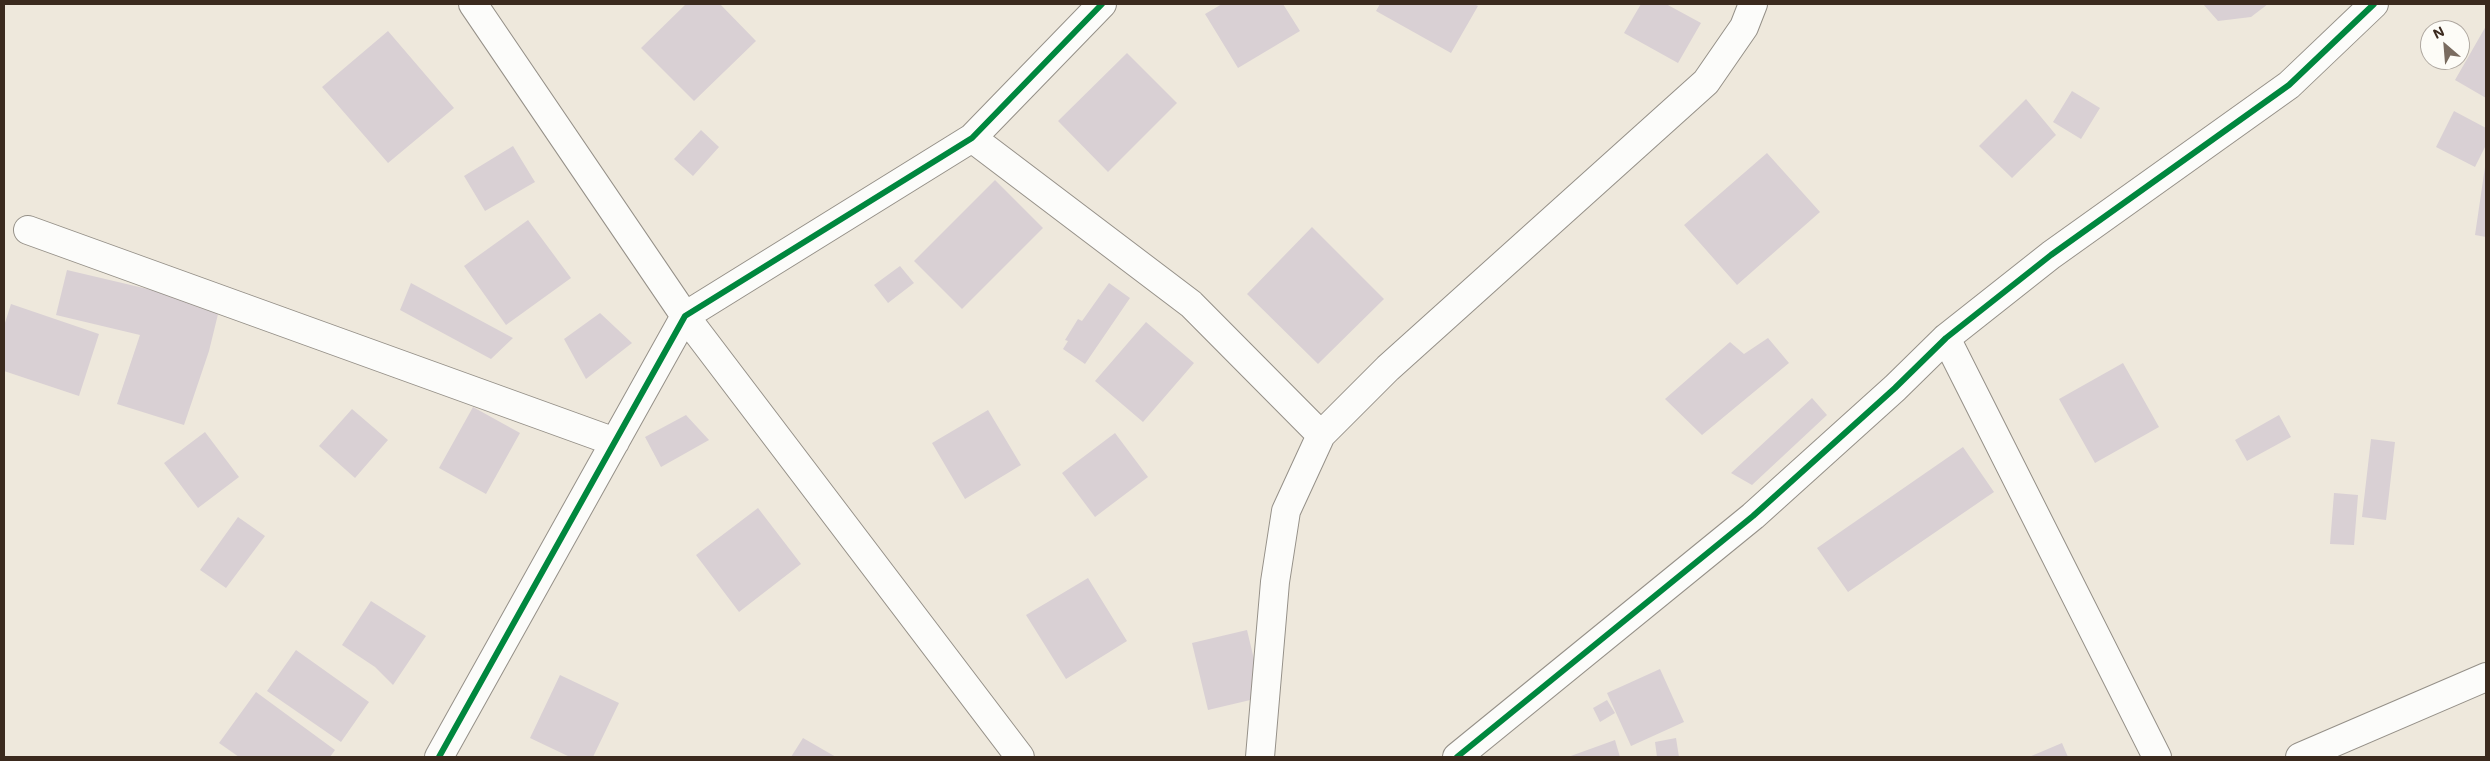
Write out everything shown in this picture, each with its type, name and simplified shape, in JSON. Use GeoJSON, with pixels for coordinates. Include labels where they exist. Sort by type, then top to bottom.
{"type":"FeatureCollection","features":[{"type":"Feature","properties":{"kind":"street"},"geometry":{"type":"LineString","coordinates":[[473,4],[685,316],[1020,757]]}},
{"type":"Feature","properties":{"kind":"street"},"geometry":{"type":"LineString","coordinates":[[439,757],[685,316],[972,138],[1102,4]]}},
{"type":"Feature","properties":{"kind":"street"},"geometry":{"type":"LineString","coordinates":[[1260,757],[1275,582],[1286,511],[1321,435],[1388,368],[1706,82],[1744,27],[1753,4]]}},
{"type":"Feature","properties":{"kind":"street"},"geometry":{"type":"LineString","coordinates":[[1457,757],[1754,516],[1895,388],[1946,338],[2051,255],[2289,85],[2374,4]]}},
{"type":"Feature","properties":{"kind":"street"},"geometry":{"type":"LineString","coordinates":[[972,138],[1191,304],[1321,435]]}},
{"type":"Feature","properties":{"kind":"street"},"geometry":{"type":"LineString","coordinates":[[28,230],[616,442]]}},
{"type":"Feature","properties":{"kind":"street"},"geometry":{"type":"LineString","coordinates":[[1946,338],[2157,757]]}},
{"type":"Feature","properties":{"kind":"street"},"geometry":{"type":"LineString","coordinates":[[2300,757],[2486,677]]}},
{"type":"Feature","properties":{"kind":"building"},"geometry":{"type":"Polygon","coordinates":[[[686,4],[720,4],[756,41],[694,101],[641,48],[686,4]]]}},
{"type":"Feature","properties":{"kind":"building"},"geometry":{"type":"Polygon","coordinates":[[[1222,4],[1283,4],[1300,31],[1238,68],[1205,14],[1222,4]]]}},
{"type":"Feature","properties":{"kind":"building"},"geometry":{"type":"Polygon","coordinates":[[[1380,4],[1474,4],[1478,6],[1451,53],[1376,11],[1380,4]]]}},
{"type":"Feature","properties":{"kind":"building"},"geometry":{"type":"Polygon","coordinates":[[[1641,4],[1666,4],[1701,23],[1678,63],[1624,33],[1641,4]]]}},
{"type":"Feature","properties":{"kind":"building"},"geometry":{"type":"Polygon","coordinates":[[[2203,4],[2268,4],[2251,17],[2218,21],[2203,4]]]}},
{"type":"Feature","properties":{"kind":"building"},"geometry":{"type":"Polygon","coordinates":[[[2486,26],[2486,98],[2455,80],[2461,70],[2470,70],[2470,54],[2486,26]]]}},
{"type":"Feature","properties":{"kind":"building"},"geometry":{"type":"Polygon","coordinates":[[[388,31],[454,108],[388,163],[322,87],[388,31]]]}},
{"type":"Feature","properties":{"kind":"building"},"geometry":{"type":"Polygon","coordinates":[[[1127,53],[1177,103],[1108,172],[1058,121],[1127,53]]]}},
{"type":"Feature","properties":{"kind":"building"},"geometry":{"type":"Polygon","coordinates":[[[2072,91],[2100,108],[2081,139],[2053,122],[2072,91]]]}},
{"type":"Feature","properties":{"kind":"building"},"geometry":{"type":"Polygon","coordinates":[[[2026,99],[2056,135],[2012,178],[1979,146],[2026,99]]]}},
{"type":"Feature","properties":{"kind":"building"},"geometry":{"type":"Polygon","coordinates":[[[2454,111],[2486,128],[2486,145],[2475,167],[2436,147],[2454,111]]]}},
{"type":"Feature","properties":{"kind":"building"},"geometry":{"type":"Polygon","coordinates":[[[701,130],[719,147],[693,176],[674,159],[701,130]]]}},
{"type":"Feature","properties":{"kind":"building"},"geometry":{"type":"Polygon","coordinates":[[[513,146],[535,182],[485,211],[464,176],[513,146]]]}},
{"type":"Feature","properties":{"kind":"building"},"geometry":{"type":"Polygon","coordinates":[[[1767,153],[1820,212],[1737,285],[1684,225],[1767,153]]]}},
{"type":"Feature","properties":{"kind":"building"},"geometry":{"type":"Polygon","coordinates":[[[2486,167],[2486,237],[2475,235],[2486,167]]]}},
{"type":"Feature","properties":{"kind":"building"},"geometry":{"type":"Polygon","coordinates":[[[995,180],[1043,228],[962,309],[914,261],[995,180]]]}},
{"type":"Feature","properties":{"kind":"building"},"geometry":{"type":"Polygon","coordinates":[[[528,220],[571,278],[506,325],[464,266],[528,220]]]}},
{"type":"Feature","properties":{"kind":"building"},"geometry":{"type":"Polygon","coordinates":[[[1312,227],[1384,299],[1318,364],[1247,294],[1312,227]]]}},
{"type":"Feature","properties":{"kind":"building"},"geometry":{"type":"Polygon","coordinates":[[[900,266],[914,283],[888,303],[874,285],[900,266]]]}},
{"type":"Feature","properties":{"kind":"building"},"geometry":{"type":"Polygon","coordinates":[[[67,270],[220,306],[209,351],[184,425],[117,404],[140,335],[56,315],[67,270]]]}},
{"type":"Feature","properties":{"kind":"building"},"geometry":{"type":"Polygon","coordinates":[[[411,283],[513,338],[491,359],[400,310],[411,283]]]}},
{"type":"Feature","properties":{"kind":"building"},"geometry":{"type":"Polygon","coordinates":[[[1109,283],[1130,298],[1085,364],[1063,349],[1068,341],[1065,340],[1078,319],[1082,321],[1109,283]]]}},
{"type":"Feature","properties":{"kind":"building"},"geometry":{"type":"Polygon","coordinates":[[[11,304],[99,334],[79,396],[4,371],[4,326],[11,304]]]}},
{"type":"Feature","properties":{"kind":"building"},"geometry":{"type":"Polygon","coordinates":[[[600,313],[632,343],[586,379],[564,339],[600,313]]]}},
{"type":"Feature","properties":{"kind":"building"},"geometry":{"type":"Polygon","coordinates":[[[1146,322],[1194,363],[1143,422],[1095,381],[1146,322]]]}},
{"type":"Feature","properties":{"kind":"building"},"geometry":{"type":"Polygon","coordinates":[[[1768,338],[1789,363],[1702,435],[1665,399],[1730,342],[1744,354],[1768,338]]]}},
{"type":"Feature","properties":{"kind":"building"},"geometry":{"type":"Polygon","coordinates":[[[2123,363],[2159,427],[2095,463],[2059,399],[2123,363]]]}},
{"type":"Feature","properties":{"kind":"building"},"geometry":{"type":"Polygon","coordinates":[[[1812,398],[1827,415],[1752,485],[1731,473],[1812,398]]]}},
{"type":"Feature","properties":{"kind":"building"},"geometry":{"type":"Polygon","coordinates":[[[473,407],[520,433],[486,494],[439,468],[473,407]]]}},
{"type":"Feature","properties":{"kind":"building"},"geometry":{"type":"Polygon","coordinates":[[[352,409],[388,440],[355,478],[319,446],[352,409]]]}},
{"type":"Feature","properties":{"kind":"building"},"geometry":{"type":"Polygon","coordinates":[[[988,410],[1021,465],[965,499],[932,443],[988,410]]]}},
{"type":"Feature","properties":{"kind":"building"},"geometry":{"type":"Polygon","coordinates":[[[686,415],[709,440],[661,467],[645,437],[686,415]]]}},
{"type":"Feature","properties":{"kind":"building"},"geometry":{"type":"Polygon","coordinates":[[[2279,415],[2291,437],[2247,461],[2235,440],[2279,415]]]}},
{"type":"Feature","properties":{"kind":"building"},"geometry":{"type":"Polygon","coordinates":[[[205,432],[239,477],[198,508],[164,463],[205,432]]]}},
{"type":"Feature","properties":{"kind":"building"},"geometry":{"type":"Polygon","coordinates":[[[1115,433],[1148,477],[1095,517],[1062,473],[1115,433]]]}},
{"type":"Feature","properties":{"kind":"building"},"geometry":{"type":"Polygon","coordinates":[[[2371,439],[2395,442],[2386,520],[2362,517],[2371,439]]]}},
{"type":"Feature","properties":{"kind":"building"},"geometry":{"type":"Polygon","coordinates":[[[1963,447],[1994,492],[1848,592],[1817,548],[1963,447]]]}},
{"type":"Feature","properties":{"kind":"building"},"geometry":{"type":"Polygon","coordinates":[[[2334,493],[2358,495],[2354,545],[2330,544],[2334,493]]]}},
{"type":"Feature","properties":{"kind":"building"},"geometry":{"type":"Polygon","coordinates":[[[758,508],[801,564],[739,612],[696,555],[758,508]]]}},
{"type":"Feature","properties":{"kind":"building"},"geometry":{"type":"Polygon","coordinates":[[[238,517],[265,536],[226,588],[200,570],[238,517]]]}},
{"type":"Feature","properties":{"kind":"building"},"geometry":{"type":"Polygon","coordinates":[[[1088,578],[1127,641],[1066,679],[1026,615],[1088,578]]]}},
{"type":"Feature","properties":{"kind":"building"},"geometry":{"type":"Polygon","coordinates":[[[371,601],[426,636],[393,685],[375,667],[342,645],[371,601]]]}},
{"type":"Feature","properties":{"kind":"building"},"geometry":{"type":"Polygon","coordinates":[[[1247,630],[1263,697],[1208,710],[1192,643],[1247,630]]]}},
{"type":"Feature","properties":{"kind":"building"},"geometry":{"type":"Polygon","coordinates":[[[296,650],[369,702],[341,742],[267,691],[296,650]]]}},
{"type":"Feature","properties":{"kind":"building"},"geometry":{"type":"Polygon","coordinates":[[[1660,669],[1684,722],[1631,746],[1607,693],[1660,669]]]}},
{"type":"Feature","properties":{"kind":"building"},"geometry":{"type":"Polygon","coordinates":[[[560,675],[619,703],[593,757],[570,757],[530,738],[560,675]]]}},
{"type":"Feature","properties":{"kind":"building"},"geometry":{"type":"Polygon","coordinates":[[[256,692],[335,750],[330,757],[239,757],[219,743],[256,692]]]}},
{"type":"Feature","properties":{"kind":"building"},"geometry":{"type":"Polygon","coordinates":[[[1607,700],[1615,713],[1600,722],[1593,708],[1607,700]]]}},
{"type":"Feature","properties":{"kind":"building"},"geometry":{"type":"Polygon","coordinates":[[[803,738],[836,757],[791,757],[803,738]]]}},
{"type":"Feature","properties":{"kind":"building"},"geometry":{"type":"Polygon","coordinates":[[[1676,738],[1679,757],[1657,757],[1655,742],[1676,738]]]}},
{"type":"Feature","properties":{"kind":"building"},"geometry":{"type":"Polygon","coordinates":[[[1615,740],[1620,757],[1568,757],[1615,740]]]}},
{"type":"Feature","properties":{"kind":"building"},"geometry":{"type":"Polygon","coordinates":[[[2062,743],[2068,757],[2029,757],[2062,743]]]}},
{"type":"Feature","properties":{"kind":"cycle path"},"geometry":{"type":"LineString","coordinates":[[439,757],[685,316],[972,138],[1102,4]]}},
{"type":"Feature","properties":{"kind":"cycle path"},"geometry":{"type":"LineString","coordinates":[[1457,757],[1753,516],[1895,388],[1946,338],[2051,255],[2289,85],[2374,4]]}}]}
